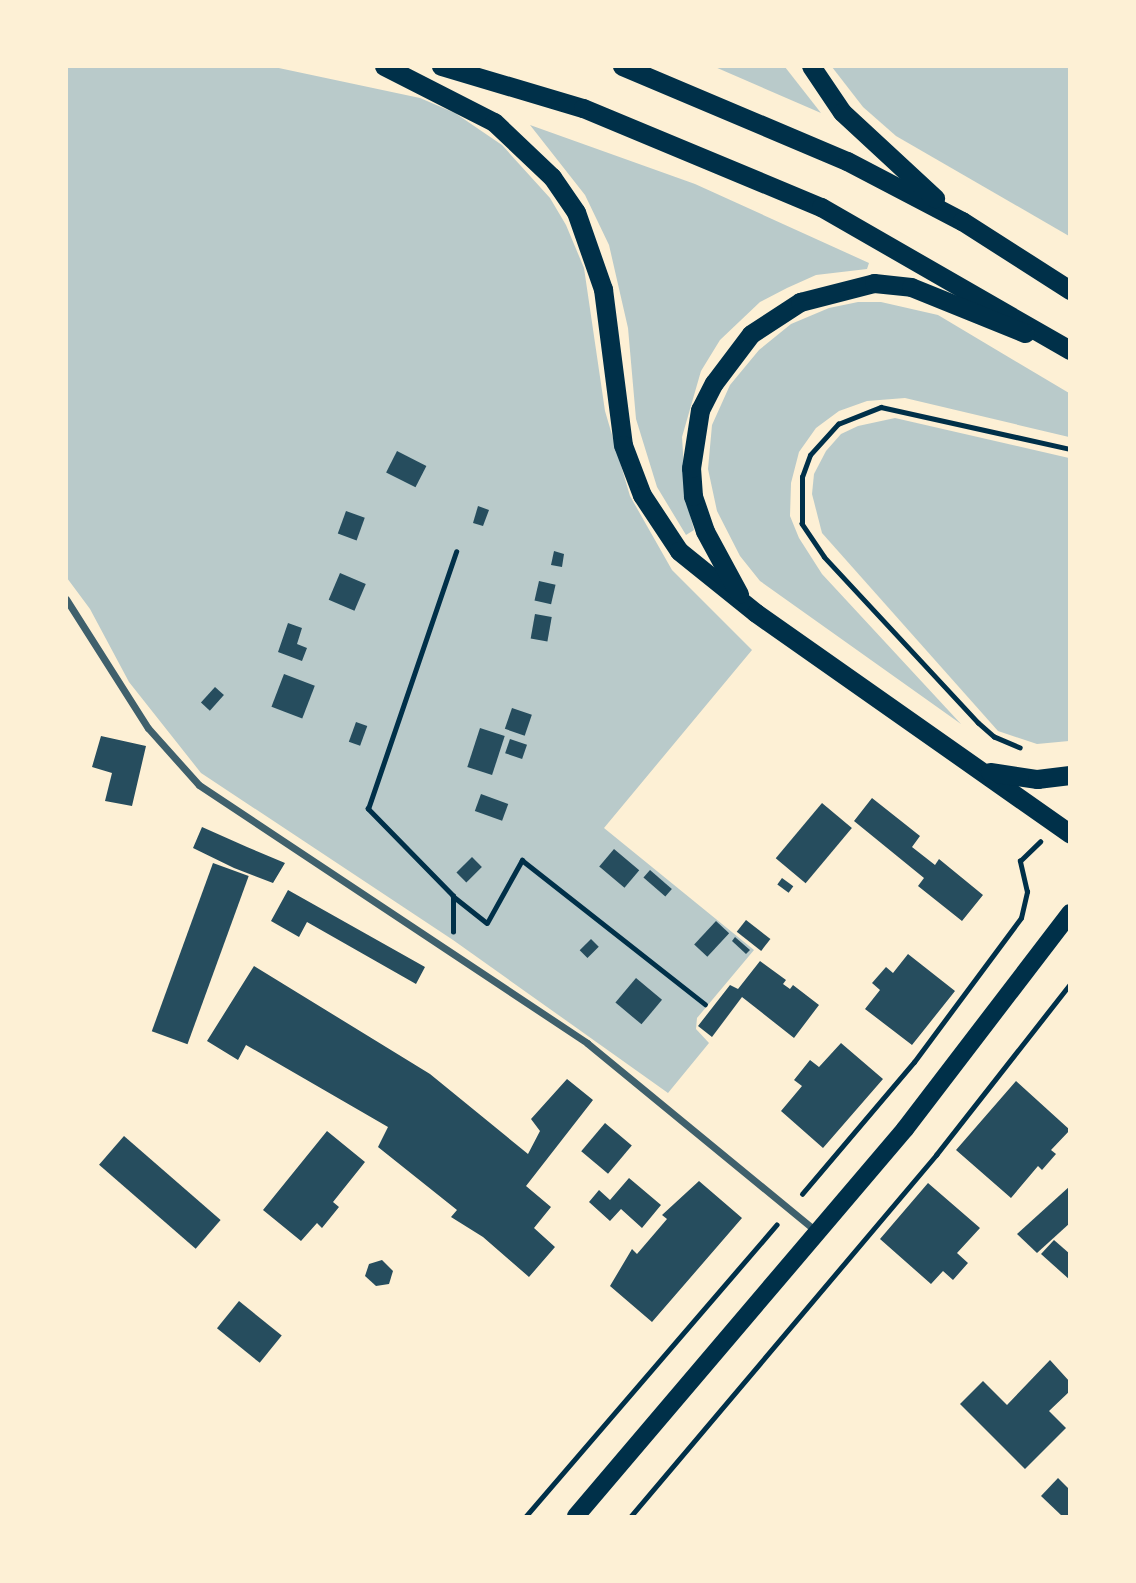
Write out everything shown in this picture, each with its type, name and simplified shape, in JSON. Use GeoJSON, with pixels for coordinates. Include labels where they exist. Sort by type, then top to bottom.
{"type":"FeatureCollection","features":[{"type":"Feature","properties":{"kind":"highway"},"geometry":{"type":"LineString","coordinates":[[384,66],[494,122],[552,177],[576,212],[603,289],[623,445],[642,495],[679,551],[756,613],[985,771],[1063,829]]}},
{"type":"Feature","properties":{"kind":"highway"},"geometry":{"type":"LineString","coordinates":[[441,66],[583,108],[821,207],[1069,352]]}},
{"type":"Feature","properties":{"kind":"highway"},"geometry":{"type":"LineString","coordinates":[[622,66],[846,161],[962,221],[1069,290]]}},
{"type":"Feature","properties":{"kind":"highway"},"geometry":{"type":"LineString","coordinates":[[811,66],[868,139],[962,221]]}},
{"type":"Feature","properties":{"kind":"highway"},"geometry":{"type":"LineString","coordinates":[[756,613],[732,586],[714,551],[694,496],[691,468],[701,410],[714,383],[751,334],[800,302],[874,284],[911,287],[943,298],[1069,352]]}},
{"type":"Feature","properties":{"kind":"highway"},"geometry":{"type":"LineString","coordinates":[[985,771],[1037,779],[1069,775]]}},
{"type":"Feature","properties":{"kind":"main road"},"geometry":{"type":"LineString","coordinates":[[576,1517],[964,1057],[1069,912]]}},
{"type":"Feature","properties":{"kind":"street"},"geometry":{"type":"LineString","coordinates":[[66,599],[148,727],[199,785],[631,1075],[818,1232]]}},
{"type":"Feature","properties":{"kind":"path"},"geometry":{"type":"LineString","coordinates":[[1029,749],[994,737],[978,723],[824,557],[802,524],[801,488],[810,455],[822,438],[858,413],[881,407],[1069,449]]}},
{"type":"Feature","properties":{"kind":"path"},"geometry":{"type":"LineString","coordinates":[[456,552],[368,809],[453,896],[487,923],[522,860],[705,1004]]}},
{"type":"Feature","properties":{"kind":"path"},"geometry":{"type":"LineString","coordinates":[[526,1517],[914,1062],[1021,918],[1027,892],[1020,861],[1063,829]]}},
{"type":"Feature","properties":{"kind":"path"},"geometry":{"type":"LineString","coordinates":[[452,954],[453,896]]}},
{"type":"Feature","properties":{"kind":"path"},"geometry":{"type":"LineString","coordinates":[[631,1517],[936,1155],[1069,984]]}},
{"type":"Feature","properties":{"kind":"shaded area"},"geometry":{"type":"Polygon","coordinates":[[[67,67],[274,67],[420,98],[455,113],[502,145],[550,198],[566,225],[584,268],[605,411],[630,496],[672,570],[752,650],[604,828],[754,950],[697,1018],[696,1029],[709,1043],[668,1093],[453,940],[201,773],[129,682],[90,609],[67,578],[67,67]]]}},
{"type":"Feature","properties":{"kind":"shaded area"},"geometry":{"type":"Polygon","coordinates":[[[715,67],[785,67],[821,113],[715,67]]]}},
{"type":"Feature","properties":{"kind":"shaded area"},"geometry":{"type":"Polygon","coordinates":[[[832,67],[1069,67],[1069,236],[896,136],[863,107],[832,67]]]}},
{"type":"Feature","properties":{"kind":"shaded area"},"geometry":{"type":"Polygon","coordinates":[[[530,125],[695,184],[869,263],[867,269],[816,275],[787,288],[760,302],[720,340],[701,371],[682,437],[686,499],[694,530],[686,535],[657,487],[636,419],[628,328],[609,245],[585,195],[530,125]]]}},
{"type":"Feature","properties":{"kind":"shaded area"},"geometry":{"type":"Polygon","coordinates":[[[858,302],[881,302],[938,315],[1069,393],[1069,437],[905,398],[867,401],[839,411],[816,428],[799,452],[791,483],[790,516],[799,538],[822,574],[961,724],[760,581],[740,556],[717,511],[708,469],[712,425],[730,385],[759,350],[791,324],[829,308],[858,302]]]}},
{"type":"Feature","properties":{"kind":"shaded area"},"geometry":{"type":"Polygon","coordinates":[[[895,418],[1069,458],[1069,741],[1037,744],[998,731],[822,533],[812,494],[814,474],[826,451],[841,434],[858,426],[895,418]]]}},
{"type":"Feature","properties":{"kind":"building"},"geometry":{"type":"Polygon","coordinates":[[[397,451],[426,466],[416,487],[386,472],[397,451]]]}},
{"type":"Feature","properties":{"kind":"building"},"geometry":{"type":"Polygon","coordinates":[[[478,506],[489,510],[483,526],[473,523],[478,506]]]}},
{"type":"Feature","properties":{"kind":"building"},"geometry":{"type":"Polygon","coordinates":[[[346,511],[365,518],[357,540],[338,534],[346,511]]]}},
{"type":"Feature","properties":{"kind":"building"},"geometry":{"type":"Polygon","coordinates":[[[554,551],[564,554],[562,567],[551,565],[554,551]]]}},
{"type":"Feature","properties":{"kind":"building"},"geometry":{"type":"Polygon","coordinates":[[[340,573],[366,584],[354,611],[329,600],[340,573]]]}},
{"type":"Feature","properties":{"kind":"building"},"geometry":{"type":"Polygon","coordinates":[[[539,581],[556,585],[551,604],[535,600],[539,581]]]}},
{"type":"Feature","properties":{"kind":"building"},"geometry":{"type":"Polygon","coordinates":[[[535,614],[552,617],[547,642],[531,639],[535,614]]]}},
{"type":"Feature","properties":{"kind":"building"},"geometry":{"type":"Polygon","coordinates":[[[288,623],[302,628],[297,644],[307,648],[302,661],[278,652],[288,623]]]}},
{"type":"Feature","properties":{"kind":"building"},"geometry":{"type":"Polygon","coordinates":[[[284,674],[315,686],[302,719],[271,707],[284,674]]]}},
{"type":"Feature","properties":{"kind":"building"},"geometry":{"type":"Polygon","coordinates":[[[215,687],[224,695],[210,711],[201,703],[215,687]]]}},
{"type":"Feature","properties":{"kind":"building"},"geometry":{"type":"Polygon","coordinates":[[[512,708],[532,715],[525,736],[505,729],[512,708]]]}},
{"type":"Feature","properties":{"kind":"building"},"geometry":{"type":"Polygon","coordinates":[[[356,722],[367,726],[360,746],[349,742],[356,722]]]}},
{"type":"Feature","properties":{"kind":"building"},"geometry":{"type":"Polygon","coordinates":[[[480,728],[505,736],[492,775],[467,767],[480,728]]]}},
{"type":"Feature","properties":{"kind":"building"},"geometry":{"type":"Polygon","coordinates":[[[101,736],[146,746],[132,806],[105,801],[112,773],[92,767],[101,736]]]}},
{"type":"Feature","properties":{"kind":"building"},"geometry":{"type":"Polygon","coordinates":[[[510,739],[527,745],[522,759],[505,753],[510,739]]]}},
{"type":"Feature","properties":{"kind":"building"},"geometry":{"type":"Polygon","coordinates":[[[481,794],[508,804],[502,821],[475,811],[481,794]]]}},
{"type":"Feature","properties":{"kind":"building"},"geometry":{"type":"Polygon","coordinates":[[[872,798],[920,836],[912,847],[935,865],[939,859],[983,895],[962,921],[918,886],[924,878],[854,821],[872,798]]]}},
{"type":"Feature","properties":{"kind":"building"},"geometry":{"type":"Polygon","coordinates":[[[822,803],[852,828],[806,883],[776,858],[822,803]]]}},
{"type":"Feature","properties":{"kind":"building"},"geometry":{"type":"Polygon","coordinates":[[[202,827],[285,863],[273,883],[234,868],[193,848],[202,827]]]}},
{"type":"Feature","properties":{"kind":"building"},"geometry":{"type":"Polygon","coordinates":[[[614,849],[639,870],[624,888],[599,867],[614,849]]]}},
{"type":"Feature","properties":{"kind":"building"},"geometry":{"type":"Polygon","coordinates":[[[472,857],[482,867],[466,882],[456,873],[472,857]]]}},
{"type":"Feature","properties":{"kind":"building"},"geometry":{"type":"Polygon","coordinates":[[[213,863],[249,876],[187,1044],[152,1031],[213,863]]]}},
{"type":"Feature","properties":{"kind":"building"},"geometry":{"type":"Polygon","coordinates":[[[650,870],[672,889],[665,897],[643,878],[650,870]]]}},
{"type":"Feature","properties":{"kind":"building"},"geometry":{"type":"Polygon","coordinates":[[[782,878],[793,886],[789,893],[777,884],[782,878]]]}},
{"type":"Feature","properties":{"kind":"building"},"geometry":{"type":"Polygon","coordinates":[[[288,890],[425,967],[416,984],[307,922],[299,937],[271,921],[288,890]]]}},
{"type":"Feature","properties":{"kind":"building"},"geometry":{"type":"Polygon","coordinates":[[[746,920],[770,939],[761,951],[737,932],[746,920]]]}},
{"type":"Feature","properties":{"kind":"building"},"geometry":{"type":"Polygon","coordinates":[[[716,921],[729,933],[707,957],[694,944],[716,921]]]}},
{"type":"Feature","properties":{"kind":"building"},"geometry":{"type":"Polygon","coordinates":[[[735,937],[750,950],[746,954],[732,941],[735,937]]]}},
{"type":"Feature","properties":{"kind":"building"},"geometry":{"type":"Polygon","coordinates":[[[591,939],[599,947],[587,958],[580,950],[591,939]]]}},
{"type":"Feature","properties":{"kind":"building"},"geometry":{"type":"Polygon","coordinates":[[[908,954],[955,991],[912,1045],[865,1009],[880,990],[872,983],[886,967],[893,973],[908,954]]]}},
{"type":"Feature","properties":{"kind":"building"},"geometry":{"type":"Polygon","coordinates":[[[760,961],[786,980],[783,984],[790,989],[793,985],[819,1005],[794,1038],[742,997],[712,1037],[698,1026],[730,985],[738,989],[760,961]]]}},
{"type":"Feature","properties":{"kind":"building"},"geometry":{"type":"Polygon","coordinates":[[[254,966],[430,1074],[528,1154],[540,1131],[531,1119],[567,1079],[593,1100],[526,1186],[551,1207],[534,1228],[555,1247],[529,1277],[483,1237],[451,1217],[457,1210],[378,1147],[388,1127],[246,1045],[238,1060],[207,1041],[254,966]]]}},
{"type":"Feature","properties":{"kind":"building"},"geometry":{"type":"Polygon","coordinates":[[[636,978],[662,1000],[641,1024],[615,1003],[636,978]]]}},
{"type":"Feature","properties":{"kind":"building"},"geometry":{"type":"Polygon","coordinates":[[[841,1043],[883,1079],[823,1148],[781,1111],[802,1086],[794,1080],[810,1060],[819,1067],[841,1043]]]}},
{"type":"Feature","properties":{"kind":"building"},"geometry":{"type":"Polygon","coordinates":[[[1016,1081],[1070,1130],[1051,1150],[1056,1154],[1042,1170],[1038,1166],[1011,1198],[956,1150],[1016,1081]]]}},
{"type":"Feature","properties":{"kind":"building"},"geometry":{"type":"Polygon","coordinates":[[[605,1123],[632,1145],[608,1174],[581,1151],[605,1123]]]}},
{"type":"Feature","properties":{"kind":"building"},"geometry":{"type":"Polygon","coordinates":[[[327,1131],[365,1162],[333,1202],[339,1207],[322,1228],[317,1223],[301,1241],[263,1210],[327,1131]]]}},
{"type":"Feature","properties":{"kind":"building"},"geometry":{"type":"Polygon","coordinates":[[[124,1136],[221,1220],[196,1249],[99,1165],[124,1136]]]}},
{"type":"Feature","properties":{"kind":"building"},"geometry":{"type":"Polygon","coordinates":[[[629,1178],[661,1205],[642,1228],[621,1209],[610,1221],[589,1202],[599,1190],[610,1200],[629,1178]]]}},
{"type":"Feature","properties":{"kind":"building"},"geometry":{"type":"Polygon","coordinates":[[[699,1181],[742,1218],[652,1322],[610,1286],[632,1249],[637,1254],[667,1219],[662,1215],[699,1181]]]}},
{"type":"Feature","properties":{"kind":"building"},"geometry":{"type":"Polygon","coordinates":[[[928,1183],[980,1228],[957,1253],[968,1263],[953,1280],[943,1271],[931,1284],[880,1239],[928,1183]]]}},
{"type":"Feature","properties":{"kind":"building"},"geometry":{"type":"Polygon","coordinates":[[[1070,1186],[1070,1223],[1037,1253],[1017,1234],[1070,1186]]]}},
{"type":"Feature","properties":{"kind":"building"},"geometry":{"type":"Polygon","coordinates":[[[1054,1240],[1070,1254],[1070,1280],[1041,1254],[1054,1240]]]}},
{"type":"Feature","properties":{"kind":"building"},"geometry":{"type":"Polygon","coordinates":[[[382,1260],[393,1271],[389,1284],[376,1286],[365,1276],[369,1264],[382,1260]]]}},
{"type":"Feature","properties":{"kind":"building"},"geometry":{"type":"Polygon","coordinates":[[[239,1301],[282,1336],[260,1363],[217,1328],[239,1301]]]}},
{"type":"Feature","properties":{"kind":"building"},"geometry":{"type":"Polygon","coordinates":[[[1050,1360],[1070,1382],[1070,1391],[1049,1411],[1066,1428],[1025,1469],[960,1404],[983,1381],[1007,1405],[1050,1360]]]}},
{"type":"Feature","properties":{"kind":"building"},"geometry":{"type":"Polygon","coordinates":[[[1058,1478],[1070,1490],[1070,1516],[1062,1516],[1041,1496],[1058,1478]]]}}]}
